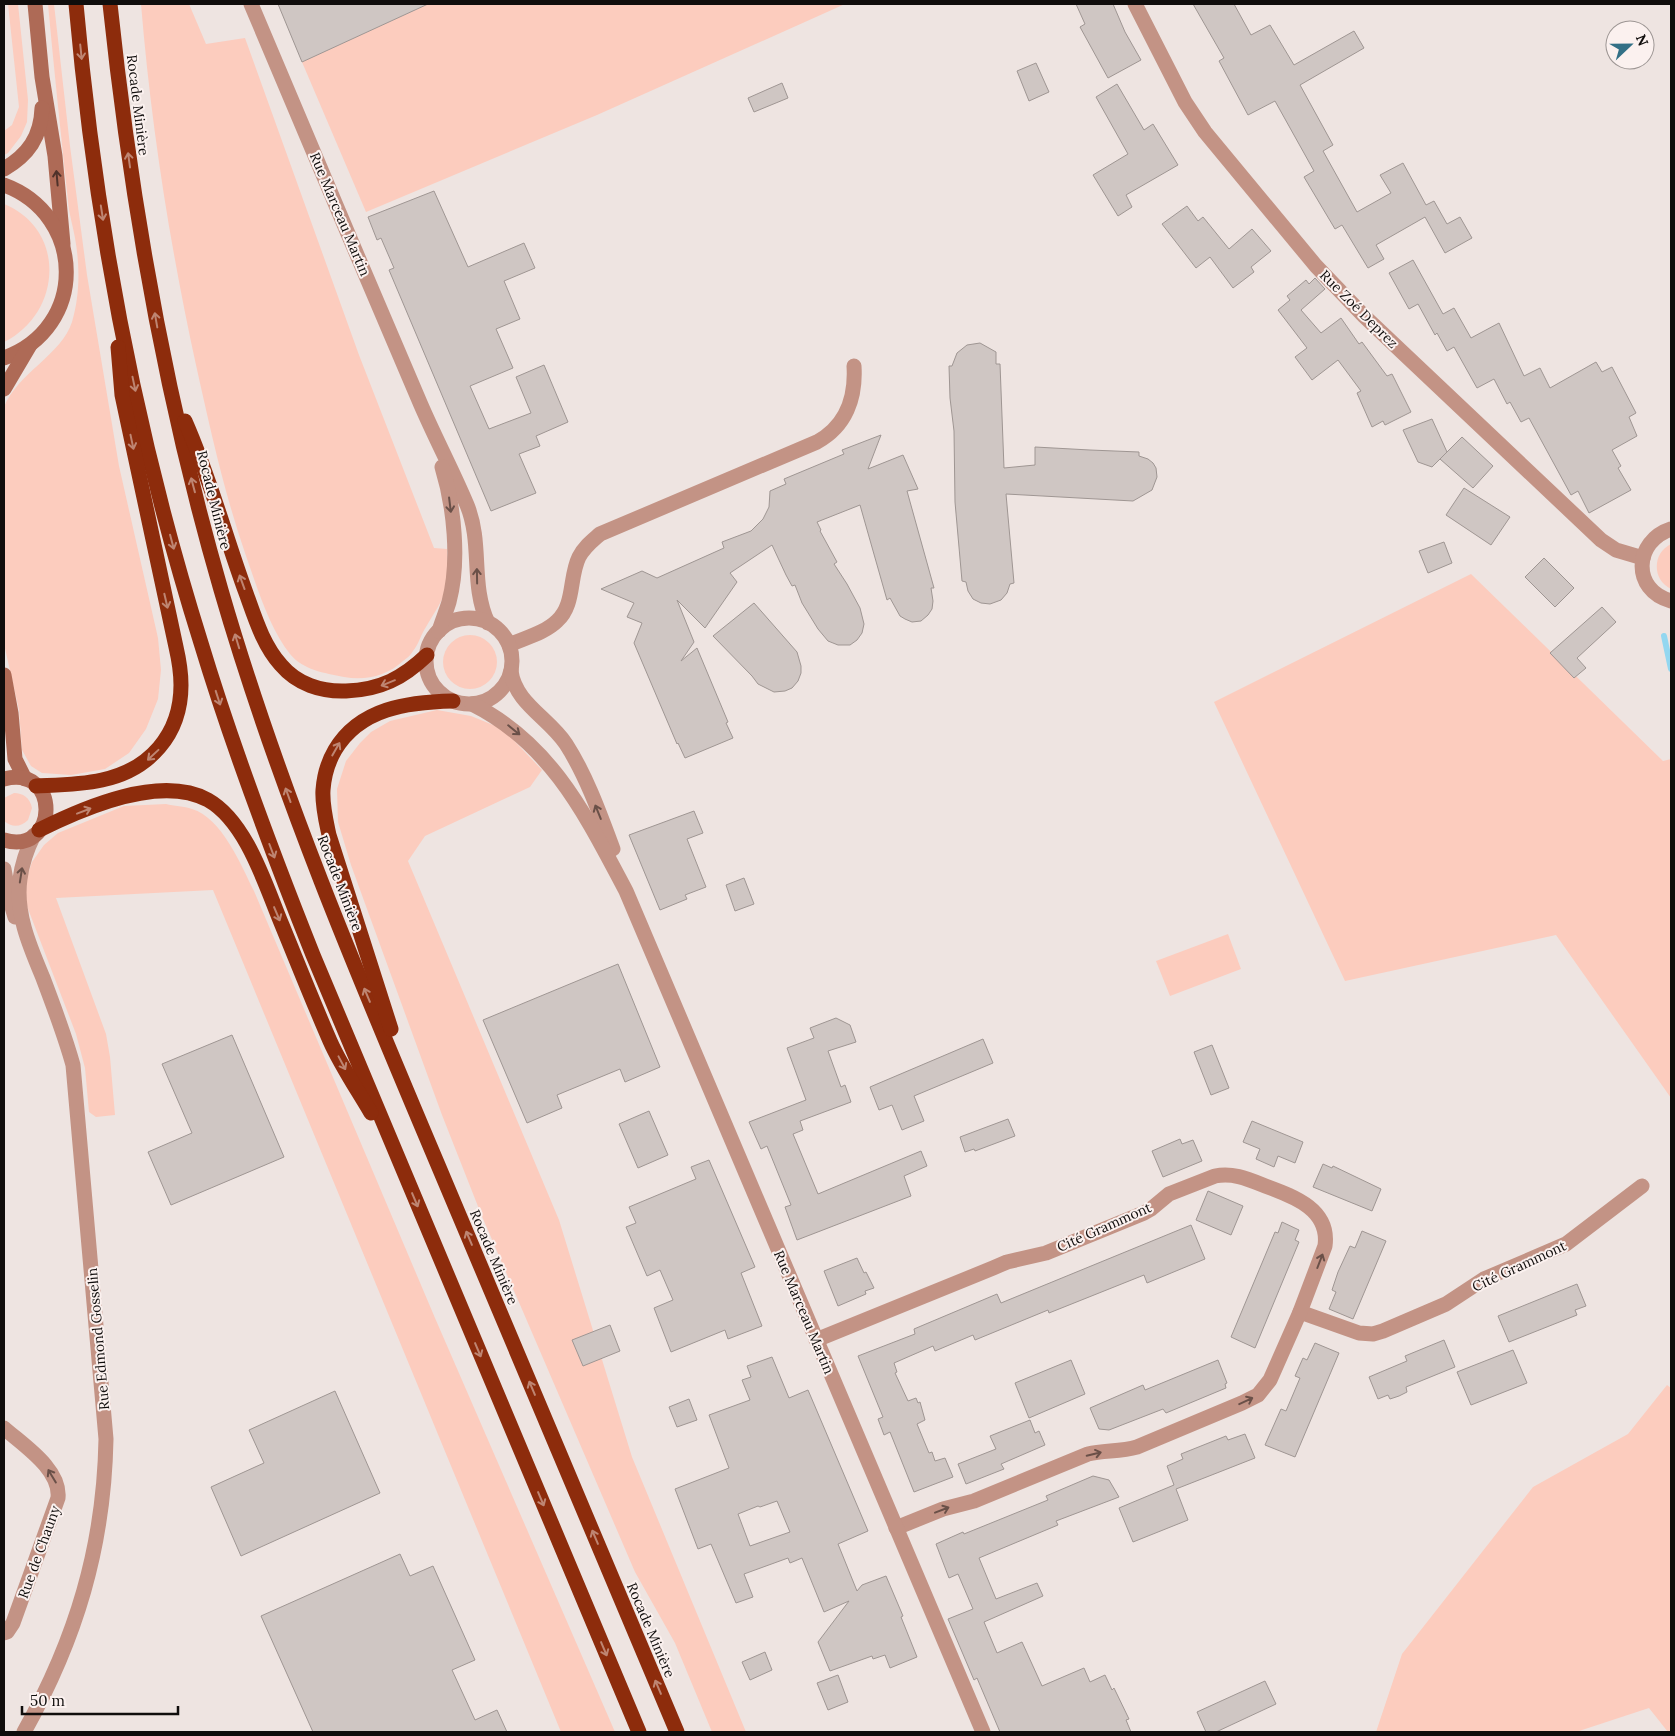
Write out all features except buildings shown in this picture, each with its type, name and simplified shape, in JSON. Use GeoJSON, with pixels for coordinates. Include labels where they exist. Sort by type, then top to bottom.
{"type":"FeatureCollection","features":[{"type":"Feature","properties":{"kind":"highway"},"geometry":{"type":"LineString","coordinates":[[76,4],[90,137],[122,331],[156,483],[209,669],[272,852],[313,955],[639,1732]]}},
{"type":"Feature","properties":{"kind":"highway","name":"Rocade Minière"},"geometry":{"type":"LineString","coordinates":[[110,4],[129,161],[141,241],[168,386],[212,558],[261,718],[287,793],[328,899],[426,1137],[677,1732]]}},
{"type":"Feature","properties":{"kind":"highway"},"geometry":{"type":"LineString","coordinates":[[30,782],[63,785],[102,780],[115,777],[142,764],[162,745],[175,718],[180,696],[180,671],[176,647],[122,395],[111,268]]}},
{"type":"Feature","properties":{"kind":"highway"},"geometry":{"type":"LineString","coordinates":[[168,386],[200,456],[227,542],[251,608],[267,644],[280,665],[296,678],[316,688],[355,691],[380,686],[400,677],[427,655]]}},
{"type":"Feature","properties":{"kind":"highway"},"geometry":{"type":"LineString","coordinates":[[426,1137],[342,880],[327,826],[323,792],[324,778],[333,754],[346,734],[360,722],[374,714],[395,707],[424,702],[453,701]]}},
{"type":"Feature","properties":{"kind":"highway"},"geometry":{"type":"LineString","coordinates":[[37,833],[64,818],[122,796],[140,792],[192,794],[208,800],[218,807],[230,820],[252,854],[331,1042],[351,1080],[397,1155]]}},
{"type":"Feature","properties":{"kind":"main road"},"geometry":{"type":"LineString","coordinates":[[4,358],[15,354],[32,343],[46,329],[61,304],[67,274],[55,156],[42,77],[35,4]]}},
{"type":"Feature","properties":{"kind":"main road"},"geometry":{"type":"LineString","coordinates":[[4,169],[26,153],[36,138],[41,116],[42,77]]}},
{"type":"Feature","properties":{"kind":"main road"},"geometry":{"type":"LineString","coordinates":[[4,185],[22,193],[40,207],[54,224],[63,244]]}},
{"type":"Feature","properties":{"kind":"main road"},"geometry":{"type":"LineString","coordinates":[[4,389],[32,343]]}},
{"type":"Feature","properties":{"kind":"main road"},"geometry":{"type":"LineString","coordinates":[[4,675],[11,713],[15,759],[30,782],[44,798],[47,808],[44,822],[37,833],[21,841],[4,840]]}},
{"type":"Feature","properties":{"kind":"main road"},"geometry":{"type":"LineString","coordinates":[[4,779],[14,777],[30,782]]}},
{"type":"Feature","properties":{"kind":"street","name":"Rue Marceau Martin"},"geometry":{"type":"LineString","coordinates":[[251,4],[429,425],[473,521],[477,545],[477,588],[481,606],[488,623],[499,630],[509,645],[512,658],[511,671],[513,683],[522,697],[559,734],[575,761],[609,838],[626,891],[983,1732]]}},
{"type":"Feature","properties":{"kind":"street","name":"Rue Zoé Deprez"},"geometry":{"type":"LineString","coordinates":[[1135,4],[1185,102],[1205,132],[1331,282],[1364,316],[1601,540],[1616,550],[1643,558]]}},
{"type":"Feature","properties":{"kind":"street"},"geometry":{"type":"LineString","coordinates":[[509,645],[558,621],[569,601],[579,558],[584,548],[600,534],[817,442],[832,432],[847,412],[852,400],[855,380],[854,366]]}},
{"type":"Feature","properties":{"kind":"street","name":"Rue Marceau Martin"},"geometry":{"type":"LineString","coordinates":[[427,655],[431,642],[439,631],[452,590],[454,575],[454,545],[448,489],[429,425]]}},
{"type":"Feature","properties":{"kind":"street"},"geometry":{"type":"LineString","coordinates":[[1671,529],[1658,534],[1653,539],[1648,545],[1643,558],[1643,573],[1649,586],[1659,596],[1671,601]]}},
{"type":"Feature","properties":{"kind":"street"},"geometry":{"type":"LineString","coordinates":[[439,631],[450,623],[462,619],[476,619],[488,623]]}},
{"type":"Feature","properties":{"kind":"street"},"geometry":{"type":"LineString","coordinates":[[427,655],[427,667],[434,685],[442,694],[453,701]]}},
{"type":"Feature","properties":{"kind":"street","name":"Rue Marceau Martin"},"geometry":{"type":"LineString","coordinates":[[472,704],[486,701],[497,694],[506,684],[511,671]]}},
{"type":"Feature","properties":{"kind":"street","name":"Rue Marceau Martin"},"geometry":{"type":"LineString","coordinates":[[453,701],[472,704],[500,719],[532,745],[551,766],[581,807],[626,891]]}},
{"type":"Feature","properties":{"kind":"street","name":"Rue Edmond Gosselin"},"geometry":{"type":"LineString","coordinates":[[28,940],[20,904],[20,879],[24,858],[37,833]]}},
{"type":"Feature","properties":{"kind":"street","name":"Rue Edmond Gosselin"},"geometry":{"type":"LineString","coordinates":[[4,869],[12,908],[28,940],[67,1046],[72,1065],[106,1439],[105,1478],[101,1514],[85,1590],[69,1638],[48,1688],[24,1732]]}},
{"type":"Feature","properties":{"kind":"street","name":"Cité Grammont"},"geometry":{"type":"LineString","coordinates":[[816,1340],[1007,1262],[1038,1256],[1055,1250],[1151,1209],[1169,1194],[1223,1174],[1240,1176],[1302,1201],[1317,1215],[1325,1231],[1326,1246],[1300,1312],[1270,1380],[1265,1388],[1252,1399],[1137,1447],[1118,1452],[1088,1454],[974,1502],[952,1506],[896,1528]]}},
{"type":"Feature","properties":{"kind":"street","name":"Cité Grammont"},"geometry":{"type":"LineString","coordinates":[[1300,1312],[1359,1332],[1373,1334],[1383,1331],[1446,1304],[1484,1280],[1566,1244],[1642,1186]]}},
{"type":"Feature","properties":{"kind":"street","name":"Rue de Chauny"},"geometry":{"type":"LineString","coordinates":[[4,1428],[37,1456],[50,1471],[59,1491],[13,1623],[11,1628],[4,1633]]}},
{"type":"Feature","properties":{"kind":"shaded area"},"geometry":{"type":"Polygon","coordinates":[[[8,4],[18,4],[28,100],[27,122],[21,136],[8,153],[4,155],[4,131],[12,125],[19,107],[8,4]]]}},
{"type":"Feature","properties":{"kind":"shaded area"},"geometry":{"type":"Polygon","coordinates":[[[48,4],[54,4],[87,275],[119,466],[158,638],[161,670],[158,699],[146,729],[129,753],[105,769],[71,775],[42,773],[31,766],[22,750],[19,710],[4,644],[4,407],[10,395],[19,384],[50,354],[67,333],[75,312],[78,291],[78,259],[69,206],[48,4]]]}},
{"type":"Feature","properties":{"kind":"shaded area"},"geometry":{"type":"Polygon","coordinates":[[[141,4],[189,4],[206,44],[245,38],[359,355],[434,548],[447,549],[448,581],[441,602],[411,654],[397,666],[383,674],[368,678],[352,678],[322,672],[301,664],[282,643],[269,619],[259,592],[237,530],[224,483],[187,320],[162,185],[150,95],[141,4]]]}},
{"type":"Feature","properties":{"kind":"shaded area"},"geometry":{"type":"Polygon","coordinates":[[[428,4],[845,4],[597,115],[366,212],[302,62],[428,4]]]}},
{"type":"Feature","properties":{"kind":"shaded area"},"geometry":{"type":"Polygon","coordinates":[[[4,204],[24,216],[39,232],[47,251],[49,272],[46,292],[37,312],[23,329],[4,342],[4,204]]]}},
{"type":"Feature","properties":{"kind":"shaded area"},"geometry":{"type":"Polygon","coordinates":[[[1671,544],[1671,589],[1660,579],[1657,566],[1660,554],[1671,544]]]}},
{"type":"Feature","properties":{"kind":"shaded area"},"geometry":{"type":"Polygon","coordinates":[[[1471,574],[1663,761],[1671,759],[1671,1098],[1556,935],[1345,981],[1214,702],[1471,574]]]}},
{"type":"Feature","properties":{"kind":"shaded area"},"geometry":{"type":"Polygon","coordinates":[[[465,635],[475,635],[485,639],[493,647],[497,662],[493,677],[485,685],[475,689],[465,689],[455,685],[447,677],[443,667],[443,657],[447,647],[455,639],[465,635]]]}},
{"type":"Feature","properties":{"kind":"shaded area"},"geometry":{"type":"Polygon","coordinates":[[[437,710],[471,716],[503,729],[542,770],[530,787],[425,836],[408,861],[559,1220],[632,1457],[746,1732],[712,1732],[675,1643],[635,1572],[481,1214],[442,1115],[351,865],[338,822],[337,789],[346,761],[371,732],[390,721],[437,710]]]}},
{"type":"Feature","properties":{"kind":"shaded area"},"geometry":{"type":"Polygon","coordinates":[[[14,793],[26,797],[30,801],[32,808],[28,820],[16,826],[4,821],[4,798],[14,793]]]}},
{"type":"Feature","properties":{"kind":"shaded area"},"geometry":{"type":"Polygon","coordinates":[[[166,804],[192,809],[203,814],[213,822],[237,856],[254,891],[435,1318],[615,1732],[561,1732],[213,890],[56,898],[106,1034],[110,1057],[115,1115],[96,1117],[89,1112],[85,1068],[76,1034],[25,901],[25,883],[32,862],[44,845],[58,833],[124,806],[166,804]]]}},
{"type":"Feature","properties":{"kind":"shaded area"},"geometry":{"type":"Polygon","coordinates":[[[1228,934],[1241,969],[1170,996],[1156,961],[1228,934]]]}},
{"type":"Feature","properties":{"kind":"shaded area"},"geometry":{"type":"Polygon","coordinates":[[[1667,1385],[1671,1388],[1671,1732],[1668,1732],[1649,1708],[1576,1732],[1376,1732],[1402,1654],[1533,1487],[1628,1434],[1667,1385]]]}},
{"type":"Feature","properties":{"kind":"waterway"},"geometry":{"type":"LineString","coordinates":[[1664,636],[1671,669]]}}]}
